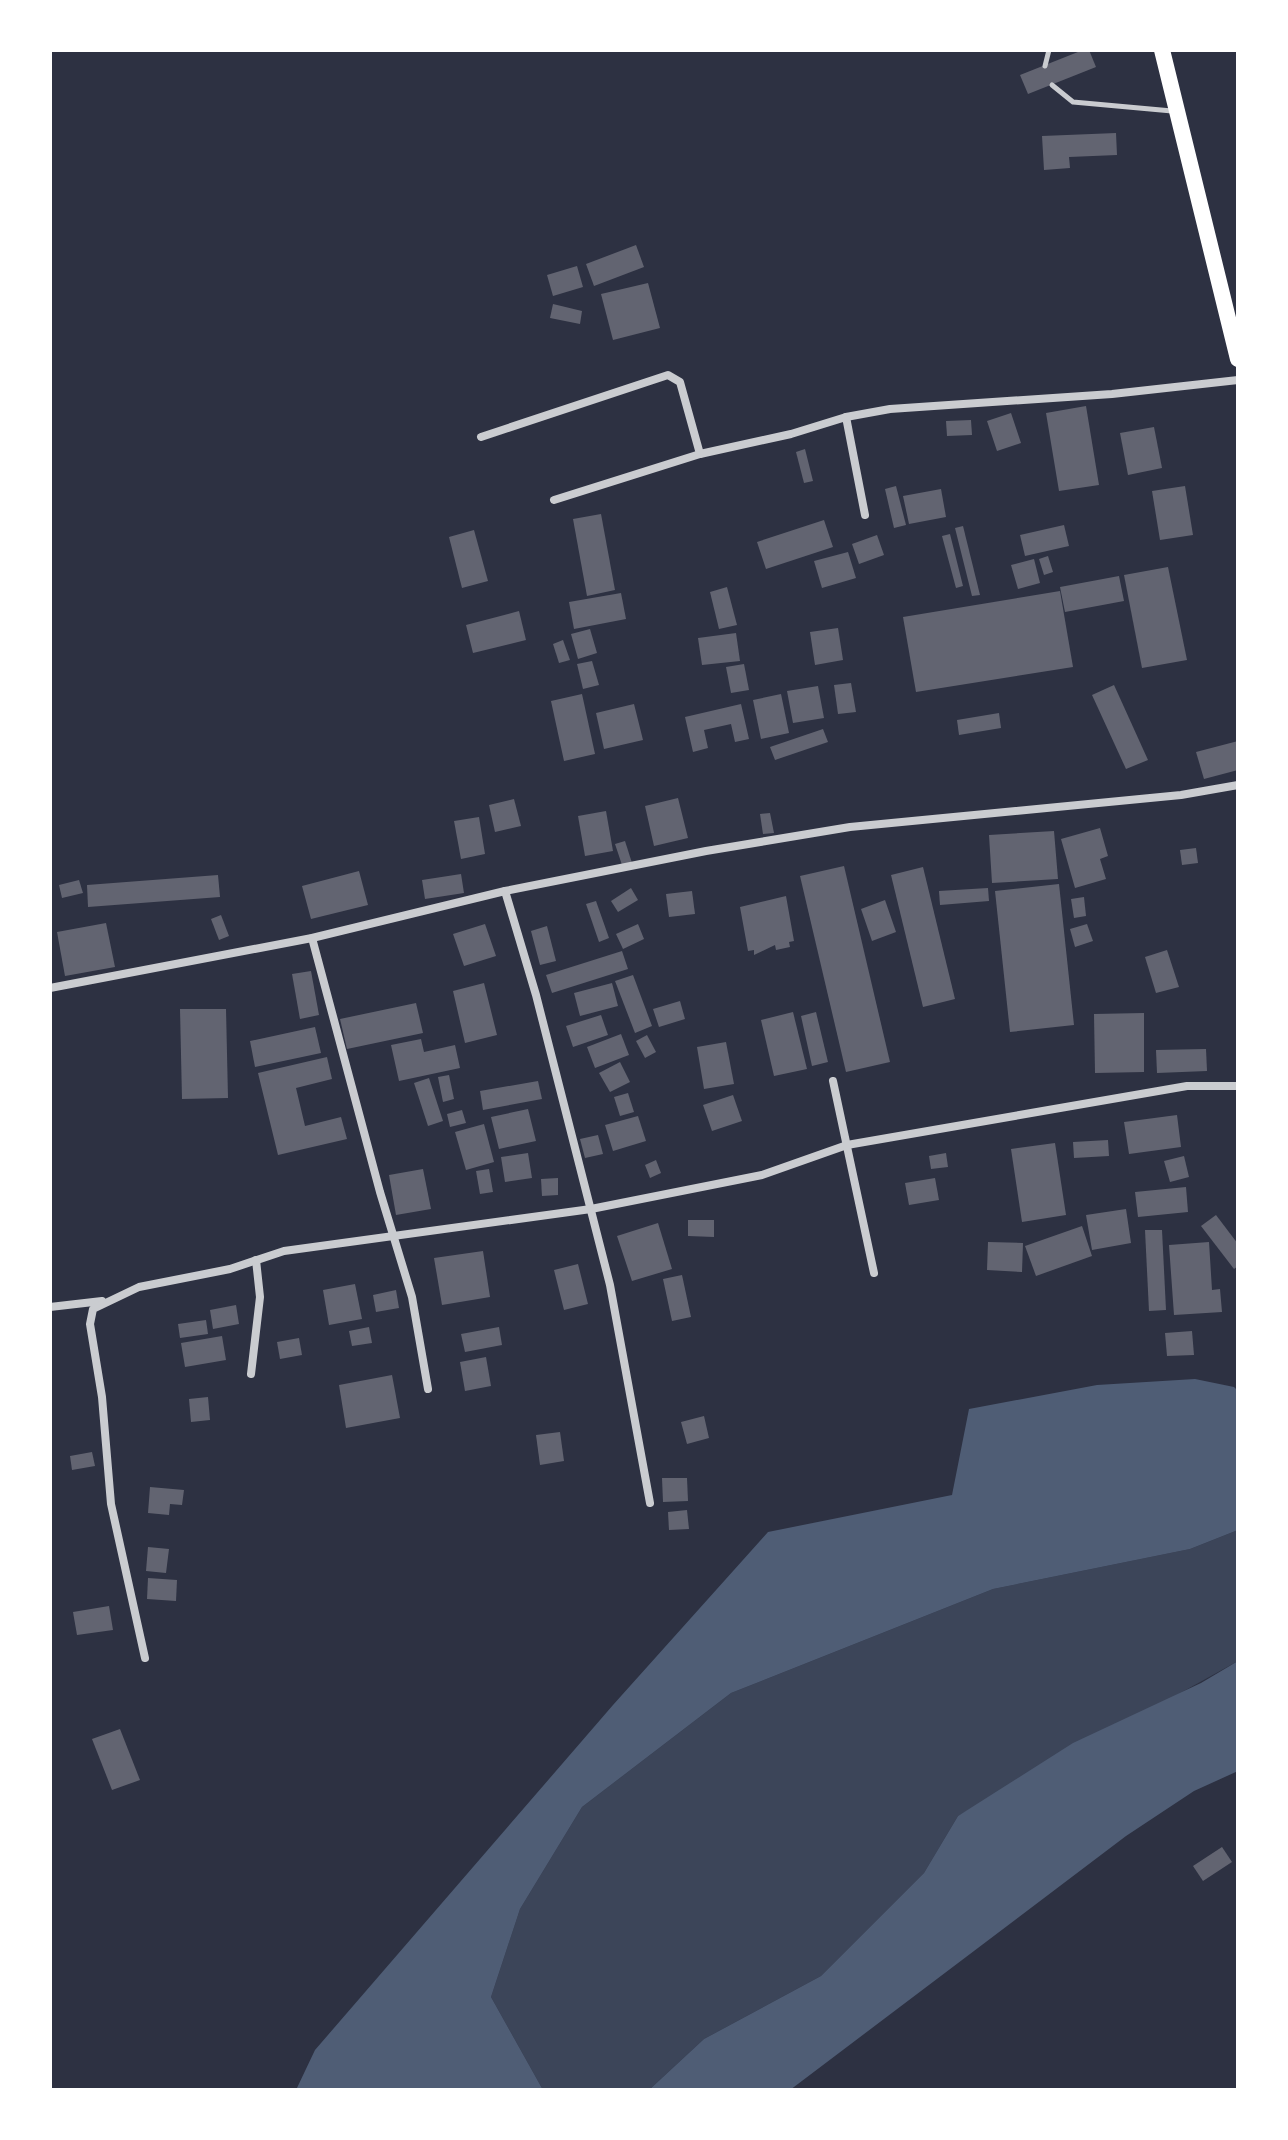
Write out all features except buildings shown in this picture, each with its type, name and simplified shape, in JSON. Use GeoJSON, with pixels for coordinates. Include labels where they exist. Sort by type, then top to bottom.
{"type":"FeatureCollection","features":[{"type":"Feature","properties":{"kind":"highway"},"geometry":{"type":"LineString","coordinates":[[1162,50],[1238,359]]}},
{"type":"Feature","properties":{"kind":"street"},"geometry":{"type":"LineString","coordinates":[[481,437],[668,375],[680,382],[700,454]]}},
{"type":"Feature","properties":{"kind":"street"},"geometry":{"type":"LineString","coordinates":[[554,500],[700,454],[890,409],[1112,394],[1238,380]]}},
{"type":"Feature","properties":{"kind":"street"},"geometry":{"type":"LineString","coordinates":[[846,417],[865,515]]}},
{"type":"Feature","properties":{"kind":"street"},"geometry":{"type":"LineString","coordinates":[[50,988],[312,938],[505,891],[706,851],[850,827],[1181,795],[1238,785]]}},
{"type":"Feature","properties":{"kind":"street"},"geometry":{"type":"LineString","coordinates":[[505,891],[536,995],[619,1326],[650,1503]]}},
{"type":"Feature","properties":{"kind":"street"},"geometry":{"type":"LineString","coordinates":[[312,938],[392,1235],[412,1297],[428,1389]]}},
{"type":"Feature","properties":{"kind":"street"},"geometry":{"type":"LineString","coordinates":[[833,1081],[874,1273]]}},
{"type":"Feature","properties":{"kind":"street"},"geometry":{"type":"LineString","coordinates":[[145,1658],[111,1504],[102,1397],[90,1324],[93,1309],[107,1301],[139,1287],[186,1279],[284,1251],[591,1209],[762,1175],[847,1145],[1187,1086],[1238,1086]]}},
{"type":"Feature","properties":{"kind":"street"},"geometry":{"type":"LineString","coordinates":[[251,1374],[260,1297],[256,1260]]}},
{"type":"Feature","properties":{"kind":"street"},"geometry":{"type":"LineString","coordinates":[[50,1307],[107,1301]]}},
{"type":"Feature","properties":{"kind":"lane"},"geometry":{"type":"LineString","coordinates":[[1045,66],[1049,50]]}},
{"type":"Feature","properties":{"kind":"lane"},"geometry":{"type":"LineString","coordinates":[[1052,85],[1073,102],[1177,112]]}},
{"type":"Feature","properties":{"kind":"shaded area"},"geometry":{"type":"Polygon","coordinates":[[[1195,1379],[1234,1387],[1238,1391],[1238,1530],[1190,1549],[993,1589],[731,1693],[582,1807],[520,1909],[491,1997],[543,2090],[296,2090],[315,2050],[613,1705],[768,1532],[952,1495],[969,1409],[1097,1385],[1195,1379]]]}},
{"type":"Feature","properties":{"kind":"shaded area"},"geometry":{"type":"Polygon","coordinates":[[[1238,1530],[1238,1661],[958,1816],[924,1873],[821,1976],[704,2039],[649,2090],[543,2090],[491,1997],[520,1909],[582,1807],[731,1693],[993,1589],[1190,1549],[1238,1530]]]}},
{"type":"Feature","properties":{"kind":"shaded area"},"geometry":{"type":"Polygon","coordinates":[[[1238,1661],[1238,1771],[1194,1791],[1126,1836],[790,2090],[649,2090],[704,2039],[821,1976],[924,1873],[958,1816],[1073,1743],[1201,1683],[1238,1661]]]}}]}
